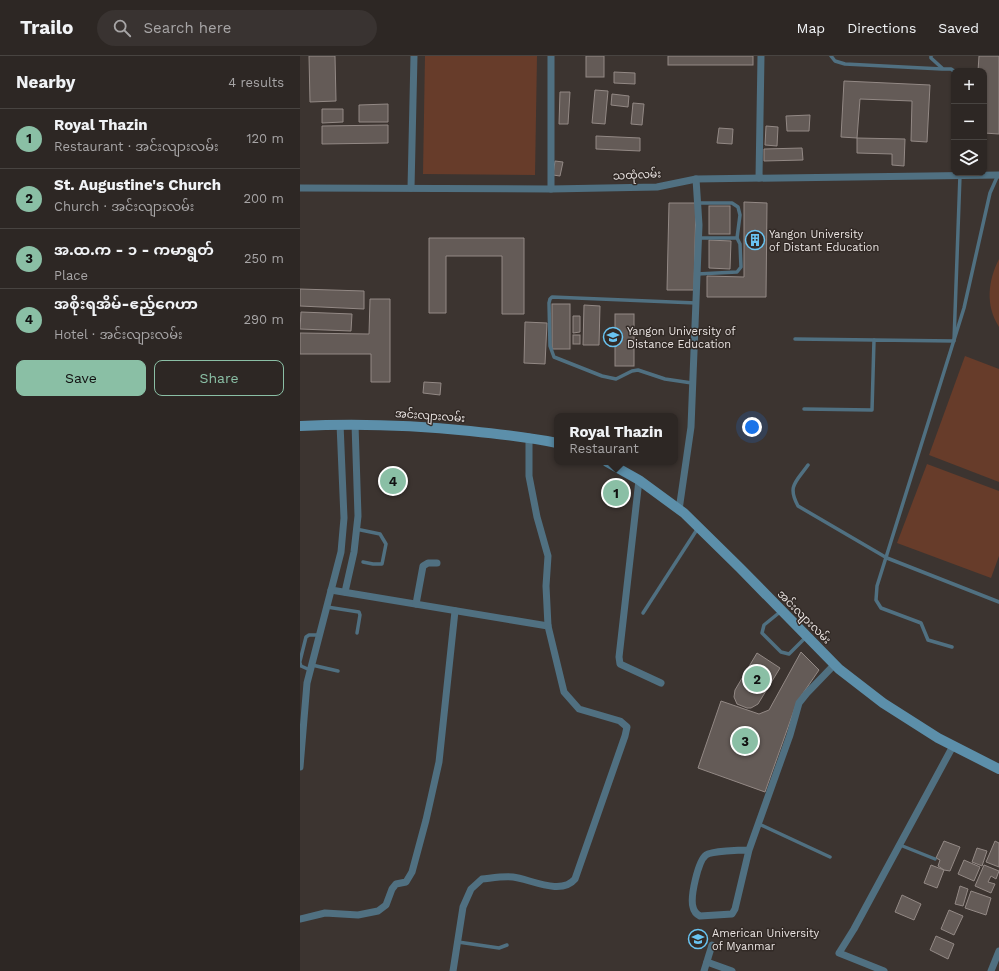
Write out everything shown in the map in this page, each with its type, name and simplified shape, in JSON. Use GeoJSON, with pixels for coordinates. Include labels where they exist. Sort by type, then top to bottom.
{"type":"FeatureCollection","features":[{"type":"Feature","properties":{"kind":"main road","name":"အင်းလျားလမ်း"},"geometry":{"type":"LineString","coordinates":[[300,426],[380,424],[529,437],[554,441]]}},
{"type":"Feature","properties":{"kind":"main road","name":"အင်းလျားလမ်း"},"geometry":{"type":"LineString","coordinates":[[612,465],[639,480],[699,527],[835,664],[883,703],[938,738],[999,769]]}},
{"type":"Feature","properties":{"kind":"street"},"geometry":{"type":"LineString","coordinates":[[412,188],[414,56]]}},
{"type":"Feature","properties":{"kind":"street"},"geometry":{"type":"LineString","coordinates":[[550,189],[551,56]]}},
{"type":"Feature","properties":{"kind":"street"},"geometry":{"type":"LineString","coordinates":[[759,178],[761,56]]}},
{"type":"Feature","properties":{"kind":"street","name":"သထုံလမ်း"},"geometry":{"type":"LineString","coordinates":[[300,188],[550,189],[657,187],[696,179],[951,174]]}},
{"type":"Feature","properties":{"kind":"street","name":"သထုံလမ်း"},"geometry":{"type":"LineString","coordinates":[[987,174],[999,174]]}},
{"type":"Feature","properties":{"kind":"street"},"geometry":{"type":"LineString","coordinates":[[679,510],[691,427],[699,238],[696,179]]}},
{"type":"Feature","properties":{"kind":"street"},"geometry":{"type":"LineString","coordinates":[[300,767],[303,706],[307,683],[341,552],[344,518],[340,424]]}},
{"type":"Feature","properties":{"kind":"street"},"geometry":{"type":"LineString","coordinates":[[345,592],[354,552],[358,516],[355,424]]}},
{"type":"Feature","properties":{"kind":"street"},"geometry":{"type":"LineString","coordinates":[[453,971],[463,907],[470,889],[482,879],[512,877],[560,887],[572,883],[575,880],[627,727],[620,721],[579,709],[564,692],[548,626],[546,586],[548,556],[537,517],[529,476],[529,437]]}},
{"type":"Feature","properties":{"kind":"street"},"geometry":{"type":"LineString","coordinates":[[639,480],[619,657],[620,664],[661,683]]}},
{"type":"Feature","properties":{"kind":"street"},"geometry":{"type":"LineString","coordinates":[[416,604],[423,566],[438,563]]}},
{"type":"Feature","properties":{"kind":"street"},"geometry":{"type":"LineString","coordinates":[[331,590],[548,626]]}},
{"type":"Feature","properties":{"kind":"street"},"geometry":{"type":"LineString","coordinates":[[300,919],[325,913],[358,915],[378,911],[386,905],[392,889],[396,884],[406,882],[412,872],[426,820],[439,762],[455,611]]}},
{"type":"Feature","properties":{"kind":"street"},"geometry":{"type":"LineString","coordinates":[[749,850],[709,853],[704,858],[700,865],[692,896],[693,908],[697,914],[700,916],[732,914],[735,909],[749,850],[790,735],[799,703],[835,664]]}},
{"type":"Feature","properties":{"kind":"street"},"geometry":{"type":"LineString","coordinates":[[884,971],[839,953],[854,929],[953,746]]}},
{"type":"Feature","properties":{"kind":"street"},"geometry":{"type":"LineString","coordinates":[[704,971],[712,945]]}},
{"type":"Feature","properties":{"kind":"street"},"geometry":{"type":"LineString","coordinates":[[991,971],[999,951]]}},
{"type":"Feature","properties":{"kind":"street"},"geometry":{"type":"LineString","coordinates":[[706,962],[732,971]]}},
{"type":"Feature","properties":{"kind":"lane"},"geometry":{"type":"LineString","coordinates":[[831,56],[835,61],[844,64],[951,69]]}},
{"type":"Feature","properties":{"kind":"lane"},"geometry":{"type":"LineString","coordinates":[[931,56],[931,58],[942,69]]}},
{"type":"Feature","properties":{"kind":"lane"},"geometry":{"type":"LineString","coordinates":[[952,647],[928,640],[921,623],[881,608],[876,600],[877,586],[964,308],[990,194],[999,174]]}},
{"type":"Feature","properties":{"kind":"lane"},"geometry":{"type":"LineString","coordinates":[[954,341],[960,176]]}},
{"type":"Feature","properties":{"kind":"lane"},"geometry":{"type":"LineString","coordinates":[[697,274],[737,272],[741,267],[740,244],[737,238],[740,215],[738,207],[732,203],[698,203]]}},
{"type":"Feature","properties":{"kind":"lane"},"geometry":{"type":"LineString","coordinates":[[699,238],[737,238]]}},
{"type":"Feature","properties":{"kind":"lane"},"geometry":{"type":"LineString","coordinates":[[692,383],[665,379],[638,370],[632,371],[616,379],[602,376],[554,357],[550,346],[549,302],[552,297],[697,303]]}},
{"type":"Feature","properties":{"kind":"lane"},"geometry":{"type":"LineString","coordinates":[[795,339],[954,341]]}},
{"type":"Feature","properties":{"kind":"lane"},"geometry":{"type":"LineString","coordinates":[[804,409],[872,410],[874,340]]}},
{"type":"Feature","properties":{"kind":"lane"},"geometry":{"type":"LineString","coordinates":[[808,465],[793,488],[794,498],[798,506],[887,558],[999,602]]}},
{"type":"Feature","properties":{"kind":"lane"},"geometry":{"type":"LineString","coordinates":[[643,613],[699,527]]}},
{"type":"Feature","properties":{"kind":"lane"},"geometry":{"type":"LineString","coordinates":[[356,529],[380,534],[386,544],[382,564],[363,562]]}},
{"type":"Feature","properties":{"kind":"lane"},"geometry":{"type":"LineString","coordinates":[[327,607],[358,612],[360,615],[357,633]]}},
{"type":"Feature","properties":{"kind":"lane"},"geometry":{"type":"LineString","coordinates":[[781,611],[764,625],[762,633],[782,652],[789,654],[807,637]]}},
{"type":"Feature","properties":{"kind":"lane"},"geometry":{"type":"LineString","coordinates":[[320,635],[309,635],[306,637],[300,662],[301,666],[338,671]]}},
{"type":"Feature","properties":{"kind":"lane"},"geometry":{"type":"LineString","coordinates":[[759,824],[830,857]]}},
{"type":"Feature","properties":{"kind":"lane"},"geometry":{"type":"LineString","coordinates":[[899,844],[935,859]]}},
{"type":"Feature","properties":{"kind":"lane"},"geometry":{"type":"LineString","coordinates":[[458,942],[499,948],[507,945]]}},
{"type":"Feature","properties":{"kind":"shaded area"},"geometry":{"type":"Polygon","coordinates":[[[425,56],[537,56],[535,175],[423,174],[425,56]]]}},
{"type":"Feature","properties":{"kind":"shaded area"},"geometry":{"type":"Polygon","coordinates":[[[999,259],[999,327],[990,302],[990,284],[999,259]]]}},
{"type":"Feature","properties":{"kind":"shaded area"},"geometry":{"type":"Polygon","coordinates":[[[965,356],[999,369],[999,482],[929,455],[965,356]]]}},
{"type":"Feature","properties":{"kind":"shaded area"},"geometry":{"type":"Polygon","coordinates":[[[927,464],[999,491],[999,556],[991,578],[897,543],[927,464]]]}},
{"type":"Feature","properties":{"kind":"building"},"geometry":{"type":"Polygon","coordinates":[[[309,56],[335,56],[336,101],[310,102],[309,56]]]}},
{"type":"Feature","properties":{"kind":"building"},"geometry":{"type":"Polygon","coordinates":[[[586,56],[604,56],[604,77],[586,77],[586,56]]]}},
{"type":"Feature","properties":{"kind":"building"},"geometry":{"type":"Polygon","coordinates":[[[668,56],[753,56],[753,65],[668,65],[668,56]]]}},
{"type":"Feature","properties":{"kind":"building"},"geometry":{"type":"Polygon","coordinates":[[[979,56],[999,56],[999,134],[987,133],[987,68],[978,68],[979,56]]]}},
{"type":"Feature","properties":{"kind":"building"},"geometry":{"type":"Polygon","coordinates":[[[614,72],[635,73],[635,84],[614,83],[614,72]]]}},
{"type":"Feature","properties":{"kind":"building"},"geometry":{"type":"Polygon","coordinates":[[[844,81],[930,85],[927,142],[911,141],[912,101],[860,99],[857,138],[841,137],[844,81]]]}},
{"type":"Feature","properties":{"kind":"building"},"geometry":{"type":"Polygon","coordinates":[[[595,90],[608,91],[605,124],[592,123],[595,90]]]}},
{"type":"Feature","properties":{"kind":"building"},"geometry":{"type":"Polygon","coordinates":[[[560,92],[570,92],[568,124],[559,124],[560,92]]]}},
{"type":"Feature","properties":{"kind":"building"},"geometry":{"type":"Polygon","coordinates":[[[612,94],[629,96],[628,107],[611,105],[612,94]]]}},
{"type":"Feature","properties":{"kind":"building"},"geometry":{"type":"Polygon","coordinates":[[[633,103],[644,104],[642,125],[631,124],[633,103]]]}},
{"type":"Feature","properties":{"kind":"building"},"geometry":{"type":"Polygon","coordinates":[[[388,104],[388,122],[359,122],[359,105],[388,104]]]}},
{"type":"Feature","properties":{"kind":"building"},"geometry":{"type":"Polygon","coordinates":[[[322,109],[343,109],[343,122],[322,123],[322,109]]]}},
{"type":"Feature","properties":{"kind":"building"},"geometry":{"type":"Polygon","coordinates":[[[810,115],[809,131],[787,131],[786,116],[810,115]]]}},
{"type":"Feature","properties":{"kind":"building"},"geometry":{"type":"Polygon","coordinates":[[[388,125],[388,143],[322,144],[322,126],[388,125]]]}},
{"type":"Feature","properties":{"kind":"building"},"geometry":{"type":"Polygon","coordinates":[[[766,126],[778,127],[777,146],[765,145],[766,126]]]}},
{"type":"Feature","properties":{"kind":"building"},"geometry":{"type":"Polygon","coordinates":[[[719,128],[733,129],[732,144],[717,143],[719,128]]]}},
{"type":"Feature","properties":{"kind":"building"},"geometry":{"type":"Polygon","coordinates":[[[596,136],[640,138],[640,151],[596,149],[596,136]]]}},
{"type":"Feature","properties":{"kind":"building"},"geometry":{"type":"Polygon","coordinates":[[[857,138],[905,139],[904,166],[892,165],[892,154],[857,153],[857,138]]]}},
{"type":"Feature","properties":{"kind":"building"},"geometry":{"type":"Polygon","coordinates":[[[802,148],[803,160],[764,161],[764,149],[802,148]]]}},
{"type":"Feature","properties":{"kind":"building"},"geometry":{"type":"Polygon","coordinates":[[[555,161],[563,162],[560,176],[553,175],[555,161]]]}},
{"type":"Feature","properties":{"kind":"building","name":"Yangon University of Distant Education"},"geometry":{"type":"Polygon","coordinates":[[[744,202],[767,203],[766,297],[707,297],[707,276],[744,277],[744,202]]]}},
{"type":"Feature","properties":{"kind":"building"},"geometry":{"type":"Polygon","coordinates":[[[669,203],[696,203],[694,290],[667,290],[669,203]]]}},
{"type":"Feature","properties":{"kind":"building"},"geometry":{"type":"Polygon","coordinates":[[[709,206],[730,206],[730,234],[709,234],[709,206]]]}},
{"type":"Feature","properties":{"kind":"building"},"geometry":{"type":"Polygon","coordinates":[[[429,238],[524,238],[524,314],[502,314],[502,256],[446,256],[446,313],[429,313],[429,238]]]}},
{"type":"Feature","properties":{"kind":"building"},"geometry":{"type":"Polygon","coordinates":[[[709,240],[731,241],[730,269],[709,268],[709,240]]]}},
{"type":"Feature","properties":{"kind":"building"},"geometry":{"type":"Polygon","coordinates":[[[300,289],[364,291],[364,309],[300,306],[300,289]]]}},
{"type":"Feature","properties":{"kind":"building"},"geometry":{"type":"Polygon","coordinates":[[[370,299],[390,299],[390,382],[371,382],[371,354],[300,354],[300,333],[369,334],[370,299]]]}},
{"type":"Feature","properties":{"kind":"building"},"geometry":{"type":"Polygon","coordinates":[[[552,304],[570,304],[570,349],[552,349],[552,304]]]}},
{"type":"Feature","properties":{"kind":"building"},"geometry":{"type":"Polygon","coordinates":[[[584,305],[600,306],[599,345],[583,345],[584,305]]]}},
{"type":"Feature","properties":{"kind":"building"},"geometry":{"type":"Polygon","coordinates":[[[301,312],[352,314],[351,331],[300,329],[301,312]]]}},
{"type":"Feature","properties":{"kind":"building"},"geometry":{"type":"Polygon","coordinates":[[[615,314],[634,314],[634,366],[615,366],[615,314]]]}},
{"type":"Feature","properties":{"kind":"building"},"geometry":{"type":"Polygon","coordinates":[[[573,316],[580,316],[580,332],[573,333],[573,316]]]}},
{"type":"Feature","properties":{"kind":"building"},"geometry":{"type":"Polygon","coordinates":[[[525,322],[547,323],[545,364],[524,363],[525,322]]]}},
{"type":"Feature","properties":{"kind":"building"},"geometry":{"type":"Polygon","coordinates":[[[573,335],[580,335],[580,344],[573,344],[573,335]]]}},
{"type":"Feature","properties":{"kind":"building"},"geometry":{"type":"Polygon","coordinates":[[[424,382],[441,383],[440,395],[423,393],[424,382]]]}},
{"type":"Feature","properties":{"kind":"building"},"geometry":{"type":"Polygon","coordinates":[[[801,652],[819,670],[797,702],[765,792],[698,768],[721,701],[759,714],[769,710],[801,652]]]}},
{"type":"Feature","properties":{"kind":"building"},"geometry":{"type":"Polygon","coordinates":[[[757,653],[780,668],[758,704],[751,708],[747,708],[737,704],[734,697],[735,690],[757,653]]]}},
{"type":"Feature","properties":{"kind":"building"},"geometry":{"type":"Polygon","coordinates":[[[944,841],[960,847],[950,871],[944,870],[938,866],[940,860],[936,858],[944,841]]]}},
{"type":"Feature","properties":{"kind":"building"},"geometry":{"type":"Polygon","coordinates":[[[995,841],[999,843],[999,867],[986,862],[995,841]]]}},
{"type":"Feature","properties":{"kind":"building"},"geometry":{"type":"Polygon","coordinates":[[[977,848],[987,851],[982,866],[972,862],[977,848]]]}},
{"type":"Feature","properties":{"kind":"building"},"geometry":{"type":"Polygon","coordinates":[[[964,860],[980,867],[974,881],[958,874],[964,860]]]}},
{"type":"Feature","properties":{"kind":"building"},"geometry":{"type":"Polygon","coordinates":[[[931,865],[944,870],[937,888],[924,883],[931,865]]]}},
{"type":"Feature","properties":{"kind":"building"},"geometry":{"type":"Polygon","coordinates":[[[984,865],[999,871],[996,879],[991,876],[988,882],[995,884],[991,893],[975,886],[984,865]]]}},
{"type":"Feature","properties":{"kind":"building"},"geometry":{"type":"Polygon","coordinates":[[[960,886],[968,889],[963,906],[955,904],[960,886]]]}},
{"type":"Feature","properties":{"kind":"building"},"geometry":{"type":"Polygon","coordinates":[[[971,891],[991,898],[986,915],[965,908],[971,891]]]}},
{"type":"Feature","properties":{"kind":"building"},"geometry":{"type":"Polygon","coordinates":[[[902,895],[921,904],[914,920],[895,912],[902,895]]]}},
{"type":"Feature","properties":{"kind":"building"},"geometry":{"type":"Polygon","coordinates":[[[949,910],[963,916],[954,935],[941,929],[949,910]]]}},
{"type":"Feature","properties":{"kind":"building"},"geometry":{"type":"Polygon","coordinates":[[[936,936],[954,944],[948,959],[930,950],[936,936]]]}},
{"type":"Feature","properties":{"kind":"place","name":"Yangon University of Distant Education"},"geometry":{"type":"Point","coordinates":[755,240]}},
{"type":"Feature","properties":{"kind":"place","name":"Yangon University of Distance Education"},"geometry":{"type":"Point","coordinates":[613,337]}},
{"type":"Feature","properties":{"kind":"place","name":"အစိုးရအိမ်-ဧည့်ဂေဟာ"},"geometry":{"type":"Point","coordinates":[393,481]}},
{"type":"Feature","properties":{"kind":"place","name":"Royal Thazin"},"geometry":{"type":"Point","coordinates":[616,493]}},
{"type":"Feature","properties":{"kind":"place","name":"St. Augustine's Church"},"geometry":{"type":"Point","coordinates":[757,679]}},
{"type":"Feature","properties":{"kind":"place","name":"အ.ထ.က - ၁ - ကမာရွတ်"},"geometry":{"type":"Point","coordinates":[745,741]}},
{"type":"Feature","properties":{"kind":"place","name":"American University of Myanmar"},"geometry":{"type":"Point","coordinates":[698,939]}}]}
